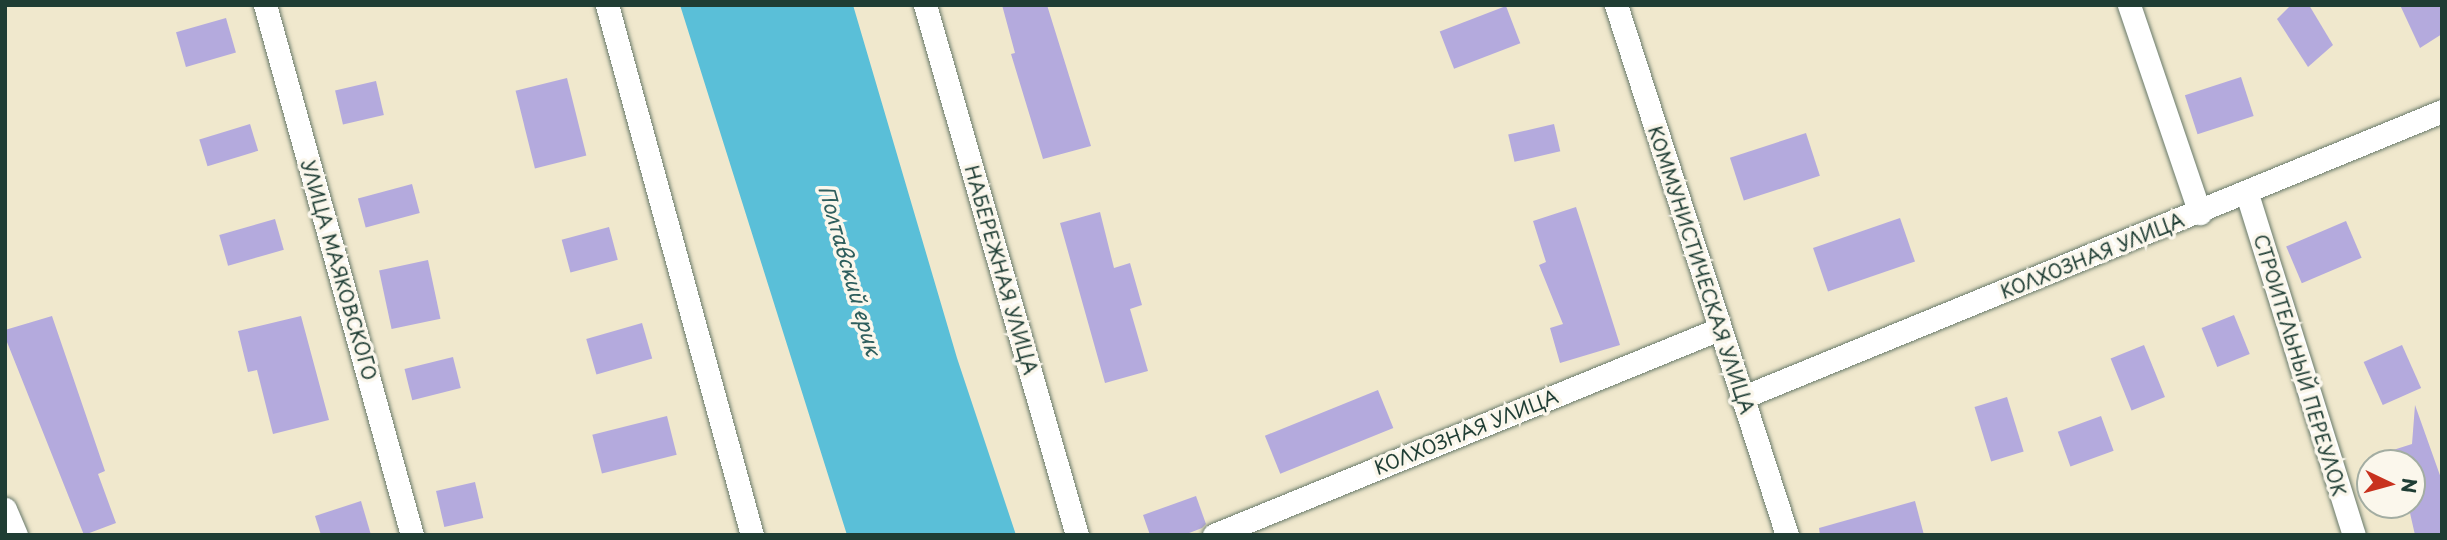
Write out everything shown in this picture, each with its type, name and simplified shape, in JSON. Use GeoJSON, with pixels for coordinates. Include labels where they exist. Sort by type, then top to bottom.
{"type":"FeatureCollection","features":[{"type":"Feature","properties":{"kind":"street","name":"УЛИЦА МАЯКОВСКОГО"},"geometry":{"type":"LineString","coordinates":[[265,5],[412,535]]}},
{"type":"Feature","properties":{"kind":"street"},"geometry":{"type":"LineString","coordinates":[[607,5],[752,535]]}},
{"type":"Feature","properties":{"kind":"street","name":"НАБЕРЕЖНАЯ УЛИЦА"},"geometry":{"type":"LineString","coordinates":[[925,5],[1077,535]]}},
{"type":"Feature","properties":{"kind":"street","name":"КОММУНИСТИЧЕСКАЯ УЛИЦА"},"geometry":{"type":"LineString","coordinates":[[1616,5],[1787,535]]}},
{"type":"Feature","properties":{"kind":"street"},"geometry":{"type":"LineString","coordinates":[[2129,5],[2200,213]]}},
{"type":"Feature","properties":{"kind":"street","name":"КОЛХОЗНАЯ УЛИЦА"},"geometry":{"type":"LineString","coordinates":[[1741,397],[2247,194],[2442,111]]}},
{"type":"Feature","properties":{"kind":"street","name":"СТРОИТЕЛЬНЫЙ ПЕРЕУЛОК"},"geometry":{"type":"LineString","coordinates":[[2247,194],[2354,535]]}},
{"type":"Feature","properties":{"kind":"street","name":"КОЛХОЗНАЯ УЛИЦА"},"geometry":{"type":"LineString","coordinates":[[1214,535],[1719,329]]}},
{"type":"Feature","properties":{"kind":"street"},"geometry":{"type":"LineString","coordinates":[[5,509],[16,535]]}},
{"type":"Feature","properties":{"kind":"water","name":"Полтавский ерик"},"geometry":{"type":"Polygon","coordinates":[[[680,5],[853,5],[957,358],[1016,535],[847,535],[680,5]]]}},
{"type":"Feature","properties":{"kind":"building"},"geometry":{"type":"Polygon","coordinates":[[[1002,5],[1047,5],[1091,146],[1043,159],[1011,54],[1015,53],[1002,5]]]}},
{"type":"Feature","properties":{"kind":"building"},"geometry":{"type":"Polygon","coordinates":[[[2291,5],[2309,5],[2333,45],[2308,67],[2277,19],[2291,5]]]}},
{"type":"Feature","properties":{"kind":"building"},"geometry":{"type":"Polygon","coordinates":[[[2400,5],[2442,5],[2442,34],[2420,48],[2400,5]]]}},
{"type":"Feature","properties":{"kind":"building"},"geometry":{"type":"Polygon","coordinates":[[[1506,6],[1520,43],[1454,69],[1440,31],[1506,6]]]}},
{"type":"Feature","properties":{"kind":"building"},"geometry":{"type":"Polygon","coordinates":[[[226,18],[236,53],[186,67],[176,32],[226,18]]]}},
{"type":"Feature","properties":{"kind":"building"},"geometry":{"type":"Polygon","coordinates":[[[2241,77],[2254,116],[2198,134],[2185,95],[2241,77]]]}},
{"type":"Feature","properties":{"kind":"building"},"geometry":{"type":"Polygon","coordinates":[[[567,78],[586,156],[535,168],[516,91],[567,78]]]}},
{"type":"Feature","properties":{"kind":"building"},"geometry":{"type":"Polygon","coordinates":[[[376,81],[384,115],[343,125],[335,90],[376,81]]]}},
{"type":"Feature","properties":{"kind":"building"},"geometry":{"type":"Polygon","coordinates":[[[250,124],[258,151],[208,166],[199,139],[250,124]]]}},
{"type":"Feature","properties":{"kind":"building"},"geometry":{"type":"Polygon","coordinates":[[[1554,124],[1560,151],[1515,162],[1508,135],[1554,124]]]}},
{"type":"Feature","properties":{"kind":"building"},"geometry":{"type":"Polygon","coordinates":[[[1806,133],[1820,176],[1744,201],[1730,158],[1806,133]]]}},
{"type":"Feature","properties":{"kind":"building"},"geometry":{"type":"Polygon","coordinates":[[[412,184],[420,213],[366,227],[358,198],[412,184]]]}},
{"type":"Feature","properties":{"kind":"building"},"geometry":{"type":"Polygon","coordinates":[[[1576,207],[1620,345],[1560,363],[1550,328],[1563,324],[1539,265],[1546,262],[1533,221],[1576,207]]]}},
{"type":"Feature","properties":{"kind":"building"},"geometry":{"type":"Polygon","coordinates":[[[1100,212],[1114,268],[1130,263],[1142,305],[1130,309],[1148,371],[1105,383],[1060,223],[1100,212]]]}},
{"type":"Feature","properties":{"kind":"building"},"geometry":{"type":"Polygon","coordinates":[[[1900,218],[1915,261],[1828,291],[1813,248],[1900,218]]]}},
{"type":"Feature","properties":{"kind":"building"},"geometry":{"type":"Polygon","coordinates":[[[275,219],[284,250],[228,266],[219,235],[275,219]]]}},
{"type":"Feature","properties":{"kind":"building"},"geometry":{"type":"Polygon","coordinates":[[[2346,221],[2362,258],[2302,283],[2286,246],[2346,221]]]}},
{"type":"Feature","properties":{"kind":"building"},"geometry":{"type":"Polygon","coordinates":[[[609,227],[618,260],[570,273],[562,240],[609,227]]]}},
{"type":"Feature","properties":{"kind":"building"},"geometry":{"type":"Polygon","coordinates":[[[428,260],[440,319],[392,329],[379,270],[428,260]]]}},
{"type":"Feature","properties":{"kind":"building"},"geometry":{"type":"Polygon","coordinates":[[[2234,315],[2250,354],[2217,367],[2202,328],[2234,315]]]}},
{"type":"Feature","properties":{"kind":"building"},"geometry":{"type":"Polygon","coordinates":[[[52,316],[105,471],[98,474],[116,523],[84,535],[5,337],[5,330],[52,316]]]}},
{"type":"Feature","properties":{"kind":"building"},"geometry":{"type":"Polygon","coordinates":[[[301,316],[329,420],[273,434],[257,370],[248,372],[238,331],[301,316]]]}},
{"type":"Feature","properties":{"kind":"building"},"geometry":{"type":"Polygon","coordinates":[[[642,323],[652,359],[596,375],[586,339],[642,323]]]}},
{"type":"Feature","properties":{"kind":"building"},"geometry":{"type":"Polygon","coordinates":[[[2144,345],[2165,397],[2132,410],[2111,358],[2144,345]]]}},
{"type":"Feature","properties":{"kind":"building"},"geometry":{"type":"Polygon","coordinates":[[[2402,345],[2421,388],[2383,405],[2364,362],[2402,345]]]}},
{"type":"Feature","properties":{"kind":"building"},"geometry":{"type":"Polygon","coordinates":[[[453,357],[461,388],[412,400],[404,369],[453,357]]]}},
{"type":"Feature","properties":{"kind":"building"},"geometry":{"type":"Polygon","coordinates":[[[1378,390],[1393,428],[1280,474],[1265,436],[1378,390]]]}},
{"type":"Feature","properties":{"kind":"building"},"geometry":{"type":"Polygon","coordinates":[[[2007,397],[2024,452],[1991,461],[1974,407],[2007,397]]]}},
{"type":"Feature","properties":{"kind":"building"},"geometry":{"type":"Polygon","coordinates":[[[2415,405],[2442,481],[2442,535],[2415,535],[2411,519],[2426,519],[2426,449],[2396,449],[2412,444],[2415,405]]]}},
{"type":"Feature","properties":{"kind":"building"},"geometry":{"type":"Polygon","coordinates":[[[667,416],[677,455],[602,473],[592,435],[667,416]]]}},
{"type":"Feature","properties":{"kind":"building"},"geometry":{"type":"Polygon","coordinates":[[[2101,416],[2114,451],[2070,467],[2058,432],[2101,416]]]}},
{"type":"Feature","properties":{"kind":"building"},"geometry":{"type":"Polygon","coordinates":[[[475,482],[483,518],[444,527],[436,491],[475,482]]]}},
{"type":"Feature","properties":{"kind":"building"},"geometry":{"type":"Polygon","coordinates":[[[1196,496],[1206,524],[1202,528],[1184,535],[1150,535],[1143,515],[1196,496]]]}},
{"type":"Feature","properties":{"kind":"building"},"geometry":{"type":"Polygon","coordinates":[[[361,501],[371,535],[321,535],[315,516],[361,501]]]}},
{"type":"Feature","properties":{"kind":"building"},"geometry":{"type":"Polygon","coordinates":[[[1915,501],[1924,535],[1820,535],[1819,528],[1915,501]]]}}]}
